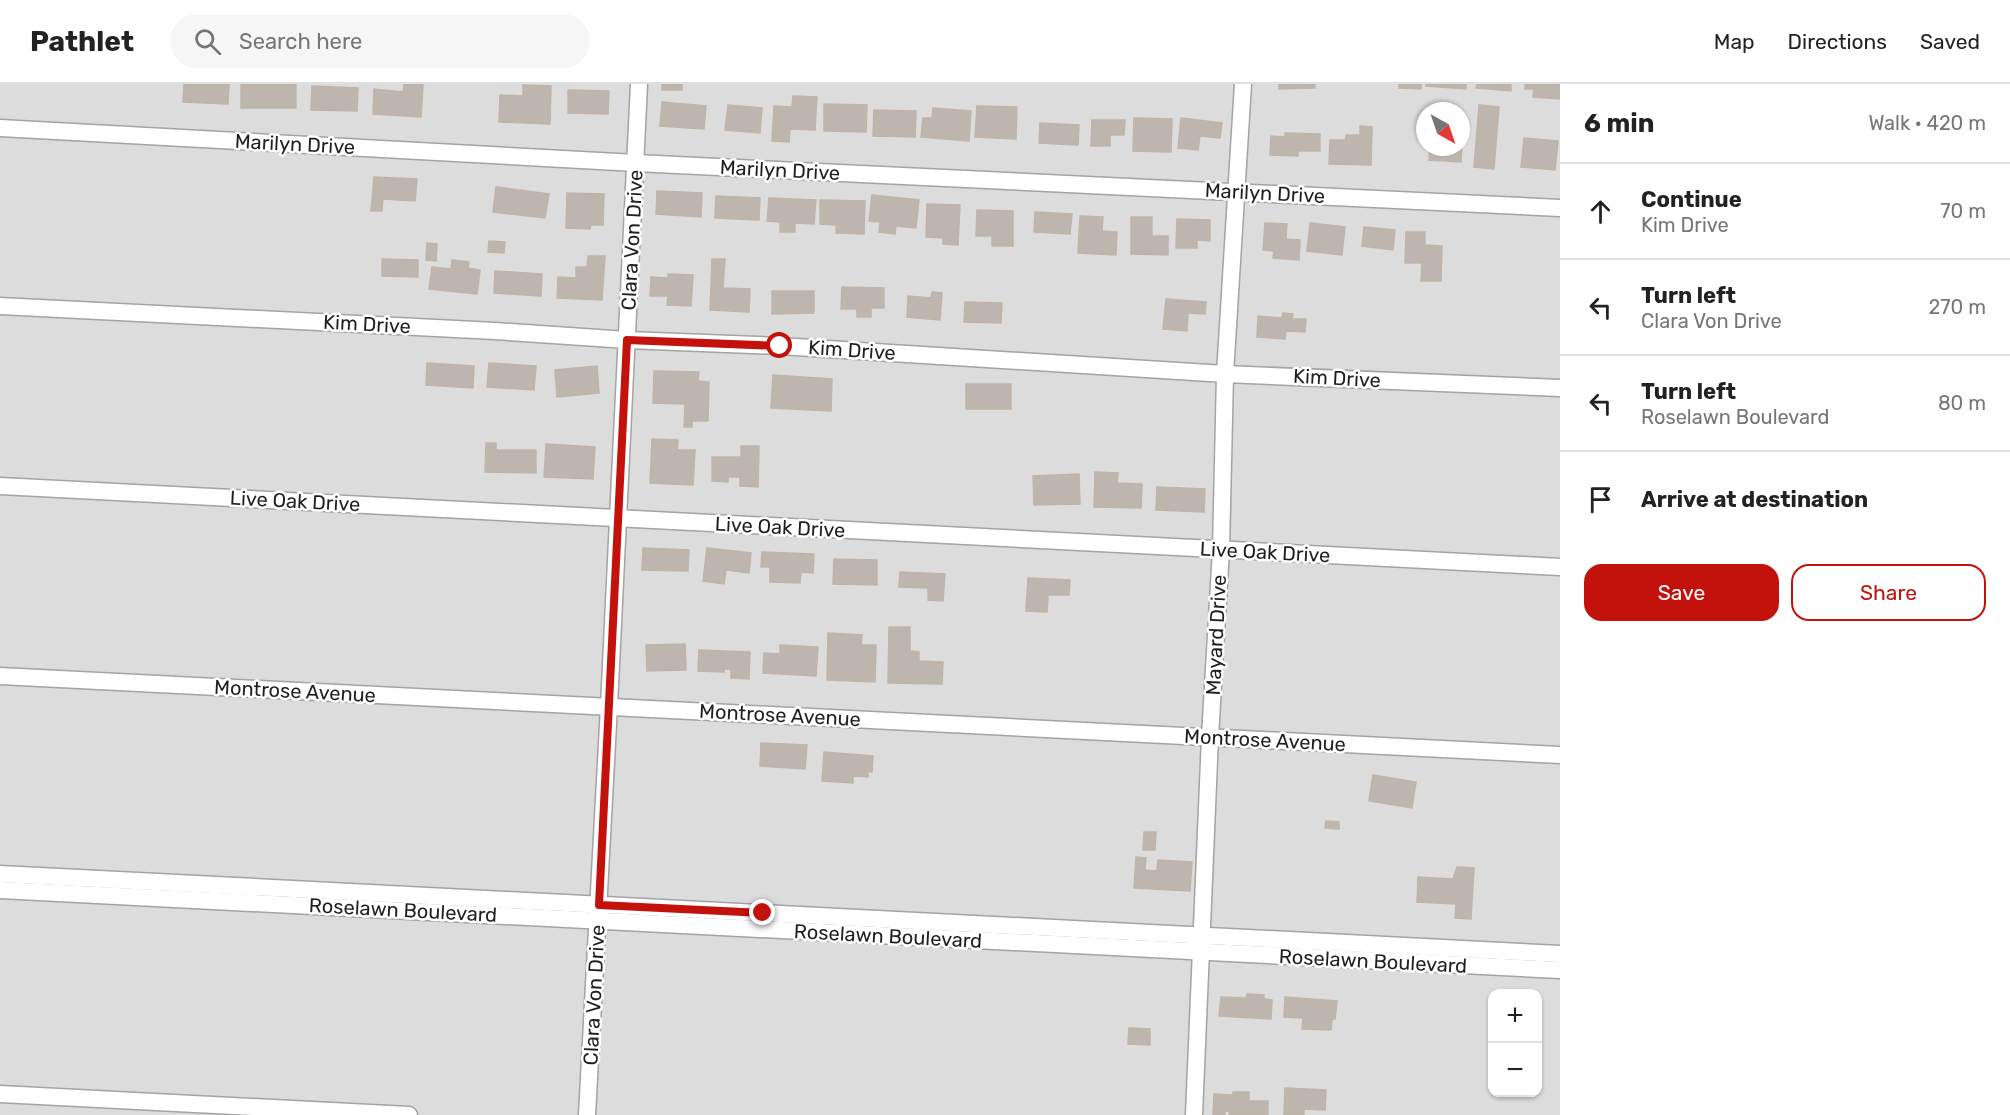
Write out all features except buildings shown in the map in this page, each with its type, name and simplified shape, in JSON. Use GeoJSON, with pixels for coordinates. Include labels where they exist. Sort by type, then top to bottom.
{"type":"FeatureCollection","features":[{"type":"Feature","properties":{"kind":"street","name":"Clara Von Drive"},"geometry":{"type":"LineString","coordinates":[[587,1115],[639,84]]}},
{"type":"Feature","properties":{"kind":"street","name":"Mayard Drive"},"geometry":{"type":"LineString","coordinates":[[1194,1115],[1210,737],[1221,550],[1225,374],[1243,84]]}},
{"type":"Feature","properties":{"kind":"street","name":"Marilyn Drive"},"geometry":{"type":"LineString","coordinates":[[0,128],[636,163],[1560,208]]}},
{"type":"Feature","properties":{"kind":"street","name":"Kim Drive"},"geometry":{"type":"LineString","coordinates":[[0,306],[495,331],[627,340],[780,346],[1225,374],[1560,388]]}},
{"type":"Feature","properties":{"kind":"street","name":"Live Oak Drive"},"geometry":{"type":"LineString","coordinates":[[0,486],[1560,567]]}},
{"type":"Feature","properties":{"kind":"street","name":"Montrose Avenue"},"geometry":{"type":"LineString","coordinates":[[0,676],[1560,755]]}},
{"type":"Feature","properties":{"kind":"street","name":"Roselawn Boulevard"},"geometry":{"type":"LineString","coordinates":[[0,874],[97,887]]}},
{"type":"Feature","properties":{"kind":"street","name":"Roselawn Boulevard"},"geometry":{"type":"LineString","coordinates":[[0,890],[97,887],[261,895],[1535,961],[1560,970]]}},
{"type":"Feature","properties":{"kind":"street","name":"Roselawn Boulevard"},"geometry":{"type":"LineString","coordinates":[[1535,961],[1560,954]]}},
{"type":"Feature","properties":{"kind":"street"},"geometry":{"type":"LineString","coordinates":[[0,1094],[204,1109],[409,1115]]}},
{"type":"Feature","properties":{"kind":"shaded area"},"geometry":{"type":"Polygon","coordinates":[[[0,84],[1560,84],[1560,1115],[0,1115],[0,84]]]}},
{"type":"Feature","properties":{"kind":"route"},"geometry":{"type":"LineString","coordinates":[[763,913],[599,905],[627,340],[780,346]]}}]}
